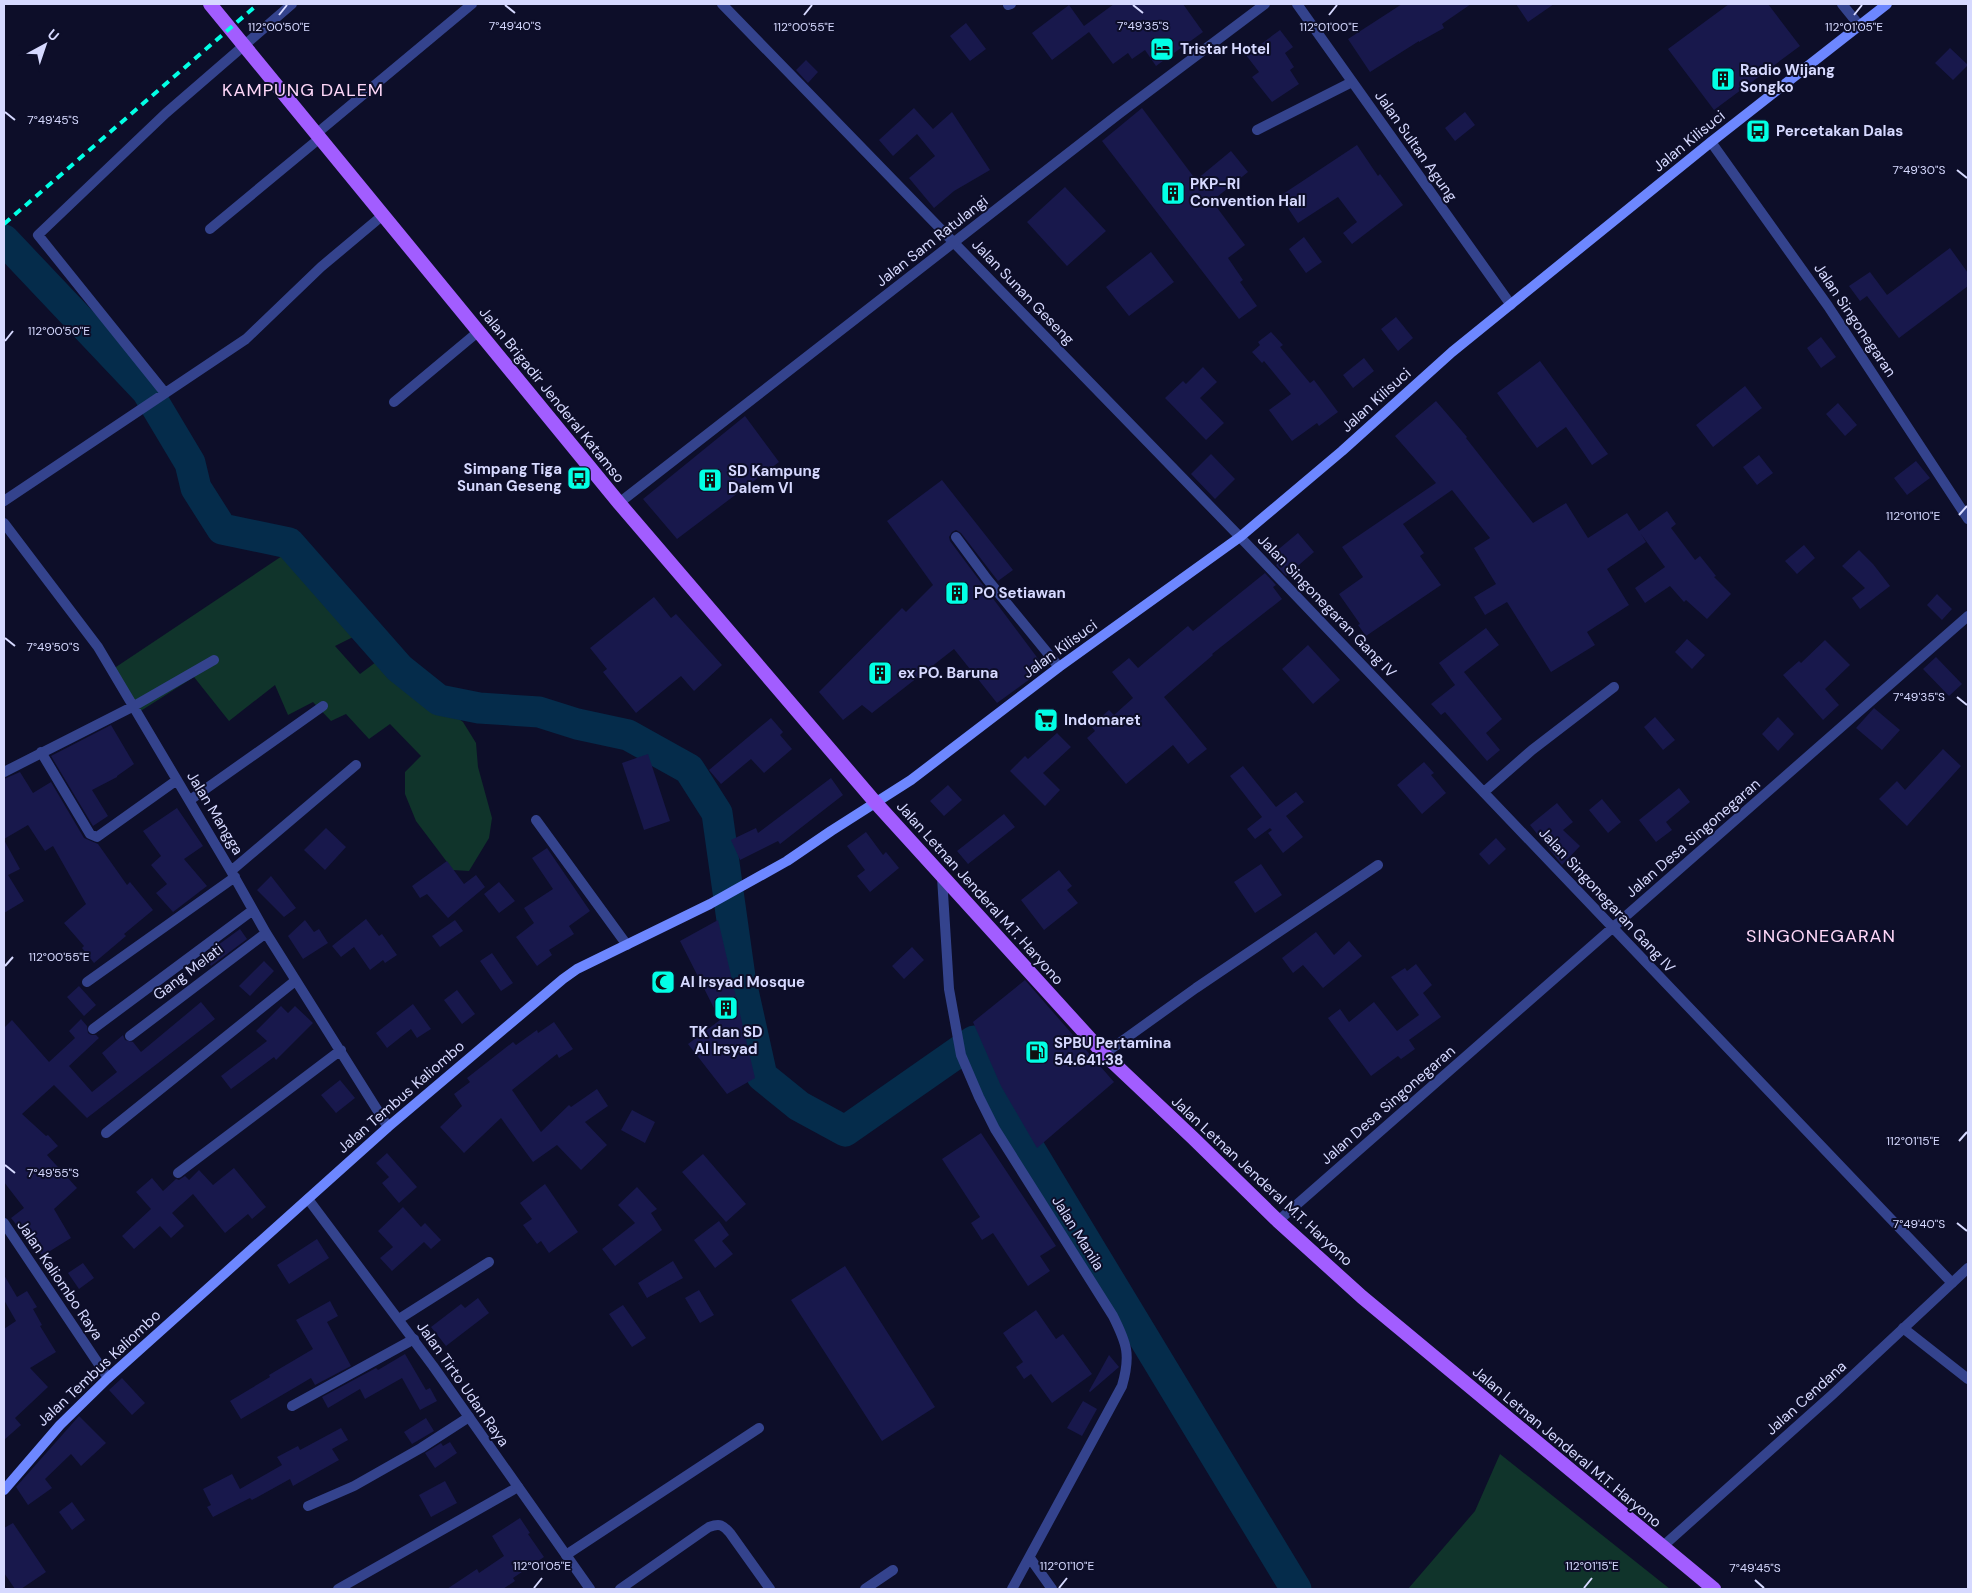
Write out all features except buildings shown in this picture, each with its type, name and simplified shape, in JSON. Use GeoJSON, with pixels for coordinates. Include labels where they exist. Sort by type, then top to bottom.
{"type":"FeatureCollection","features":[{"type":"Feature","properties":{"kind":"main road","name":"Jalan Brigadir Jenderal Katamso"},"geometry":{"type":"LineString","coordinates":[[210,4],[619,503],[875,802]]}},
{"type":"Feature","properties":{"kind":"main road","name":"Jalan Kilisuci"},"geometry":{"type":"LineString","coordinates":[[875,802],[911,780],[1059,667],[1240,537],[1342,451],[1452,352],[1711,142],[1886,4]]}},
{"type":"Feature","properties":{"kind":"main road","name":"Jalan Letnan Jenderal M.T. Haryono"},"geometry":{"type":"LineString","coordinates":[[875,802],[1104,1054],[1278,1221],[1362,1296],[1714,1589]]}},
{"type":"Feature","properties":{"kind":"main road","name":"Jalan Tembus Kaliombo"},"geometry":{"type":"LineString","coordinates":[[4,1490],[60,1425],[108,1378],[388,1127],[563,979],[577,969],[710,904],[787,862],[875,802]]}},
{"type":"Feature","properties":{"kind":"street"},"geometry":{"type":"LineString","coordinates":[[168,391],[38,235],[166,113],[292,4]]}},
{"type":"Feature","properties":{"kind":"street"},"geometry":{"type":"LineString","coordinates":[[210,229],[472,4]]}},
{"type":"Feature","properties":{"kind":"street","name":"Jalan Sunan Geseng"},"geometry":{"type":"LineString","coordinates":[[722,4],[1240,537]]}},
{"type":"Feature","properties":{"kind":"street","name":"Jalan Sam Ratulangi"},"geometry":{"type":"LineString","coordinates":[[619,503],[1120,113],[1265,4]]}},
{"type":"Feature","properties":{"kind":"street","name":"Jalan Sultan Agung"},"geometry":{"type":"LineString","coordinates":[[1297,4],[1510,306]]}},
{"type":"Feature","properties":{"kind":"street"},"geometry":{"type":"LineString","coordinates":[[1842,4],[1859,25]]}},
{"type":"Feature","properties":{"kind":"street"},"geometry":{"type":"LineString","coordinates":[[1257,130],[1352,82]]}},
{"type":"Feature","properties":{"kind":"street","name":"Jalan Singonegaran"},"geometry":{"type":"LineString","coordinates":[[1711,142],[1832,312],[1968,519]]}},
{"type":"Feature","properties":{"kind":"street"},"geometry":{"type":"LineString","coordinates":[[4,501],[150,402],[246,340],[320,267],[383,215]]}},
{"type":"Feature","properties":{"kind":"street"},"geometry":{"type":"LineString","coordinates":[[394,402],[479,331]]}},
{"type":"Feature","properties":{"kind":"street","name":"Jalan Mangga"},"geometry":{"type":"LineString","coordinates":[[4,523],[98,647],[190,800],[295,981],[388,1127]]}},
{"type":"Feature","properties":{"kind":"street"},"geometry":{"type":"LineString","coordinates":[[956,537],[987,579],[1059,667]]}},
{"type":"Feature","properties":{"kind":"street","name":"Jalan Singonegaran Gang IV"},"geometry":{"type":"LineString","coordinates":[[1240,537],[1952,1283]]}},
{"type":"Feature","properties":{"kind":"street","name":"Jalan Desa Singonegaran"},"geometry":{"type":"LineString","coordinates":[[1278,1221],[1968,616]]}},
{"type":"Feature","properties":{"kind":"street"},"geometry":{"type":"LineString","coordinates":[[4,772],[134,706],[214,660]]}},
{"type":"Feature","properties":{"kind":"street"},"geometry":{"type":"LineString","coordinates":[[1484,792],[1532,750],[1614,687]]}},
{"type":"Feature","properties":{"kind":"street"},"geometry":{"type":"LineString","coordinates":[[190,800],[322,706]]}},
{"type":"Feature","properties":{"kind":"street"},"geometry":{"type":"LineString","coordinates":[[41,752],[90,834],[94,837],[97,837],[177,780]]}},
{"type":"Feature","properties":{"kind":"street"},"geometry":{"type":"LineString","coordinates":[[87,982],[233,874],[356,765]]}},
{"type":"Feature","properties":{"kind":"street"},"geometry":{"type":"LineString","coordinates":[[536,820],[627,945]]}},
{"type":"Feature","properties":{"kind":"street"},"geometry":{"type":"LineString","coordinates":[[1104,1054],[1196,988],[1378,865]]}},
{"type":"Feature","properties":{"kind":"street","name":"Jalan Manila"},"geometry":{"type":"LineString","coordinates":[[942,877],[949,989],[960,1050],[979,1097],[995,1129],[1113,1316],[1122,1334],[1128,1353],[1127,1370],[1122,1386],[1012,1589]]}},
{"type":"Feature","properties":{"kind":"street"},"geometry":{"type":"LineString","coordinates":[[92,1029],[253,910]]}},
{"type":"Feature","properties":{"kind":"street","name":"Gang Melati"},"geometry":{"type":"LineString","coordinates":[[130,1036],[266,932]]}},
{"type":"Feature","properties":{"kind":"street"},"geometry":{"type":"LineString","coordinates":[[106,1133],[295,981]]}},
{"type":"Feature","properties":{"kind":"street"},"geometry":{"type":"LineString","coordinates":[[178,1173],[340,1050]]}},
{"type":"Feature","properties":{"kind":"street","name":"Jalan Tirto Udan Raya"},"geometry":{"type":"LineString","coordinates":[[308,1198],[414,1339],[590,1589]]}},
{"type":"Feature","properties":{"kind":"street","name":"Jalan Kaliombo Raya"},"geometry":{"type":"LineString","coordinates":[[4,1223],[108,1378]]}},
{"type":"Feature","properties":{"kind":"street"},"geometry":{"type":"LineString","coordinates":[[399,1319],[489,1262]]}},
{"type":"Feature","properties":{"kind":"street","name":"Jalan Cendana"},"geometry":{"type":"LineString","coordinates":[[1662,1547],[1832,1395],[1968,1268]]}},
{"type":"Feature","properties":{"kind":"street"},"geometry":{"type":"LineString","coordinates":[[1904,1328],[1968,1379]]}},
{"type":"Feature","properties":{"kind":"street"},"geometry":{"type":"LineString","coordinates":[[292,1406],[414,1339]]}},
{"type":"Feature","properties":{"kind":"street"},"geometry":{"type":"LineString","coordinates":[[308,1506],[354,1486],[421,1448],[469,1417]]}},
{"type":"Feature","properties":{"kind":"street"},"geometry":{"type":"LineString","coordinates":[[566,1555],[759,1428]]}},
{"type":"Feature","properties":{"kind":"street"},"geometry":{"type":"LineString","coordinates":[[338,1589],[518,1487]]}},
{"type":"Feature","properties":{"kind":"street"},"geometry":{"type":"LineString","coordinates":[[620,1589],[709,1526],[718,1524],[724,1526],[730,1533],[770,1589]]}},
{"type":"Feature","properties":{"kind":"street"},"geometry":{"type":"LineString","coordinates":[[1030,1558],[1052,1589]]}},
{"type":"Feature","properties":{"kind":"street"},"geometry":{"type":"LineString","coordinates":[[865,1589],[892,1570]]}},
{"type":"Feature","properties":{"kind":"green space"},"geometry":{"type":"Polygon","coordinates":[[[282,556],[315,582],[361,633],[335,646],[360,674],[380,659],[463,722],[476,743],[478,767],[492,818],[489,838],[469,871],[453,870],[416,821],[405,794],[405,772],[421,756],[390,724],[369,739],[346,714],[331,721],[313,702],[288,715],[275,685],[229,721],[194,677],[139,712],[110,671],[282,556]]]}},
{"type":"Feature","properties":{"kind":"green space"},"geometry":{"type":"Polygon","coordinates":[[[1500,1454],[1670,1589],[1408,1589],[1475,1511],[1500,1454]]]}},
{"type":"Feature","properties":{"kind":"waterway"},"geometry":{"type":"LineString","coordinates":[[4,240],[147,391],[190,463],[196,488],[222,529],[289,543],[399,668],[439,700],[479,708],[539,712],[577,724],[628,735],[689,769],[717,813],[740,977],[762,1076],[799,1106],[845,1131],[974,1041],[997,1095],[1296,1589]]}},
{"type":"Feature","properties":{"kind":"railway"},"geometry":{"type":"LineString","coordinates":[[4,224],[258,4]]}},
{"type":"Feature","properties":{"kind":"place","name":"Tristar Hotel"},"geometry":{"type":"Point","coordinates":[1162,49]}},
{"type":"Feature","properties":{"kind":"place","name":"Radio Wijang Songko"},"geometry":{"type":"Point","coordinates":[1723,79]}},
{"type":"Feature","properties":{"kind":"place","name":"Percetakan Dalas"},"geometry":{"type":"Point","coordinates":[1758,131]}},
{"type":"Feature","properties":{"kind":"place","name":"PKP-RI Convention Hall"},"geometry":{"type":"Point","coordinates":[1173,193]}},
{"type":"Feature","properties":{"kind":"place","name":"Simpang Tiga Sunan Geseng"},"geometry":{"type":"Point","coordinates":[579,478]}},
{"type":"Feature","properties":{"kind":"place","name":"SD Kampung Dalem VI"},"geometry":{"type":"Point","coordinates":[710,480]}},
{"type":"Feature","properties":{"kind":"place","name":"PO Setiawan"},"geometry":{"type":"Point","coordinates":[957,593]}},
{"type":"Feature","properties":{"kind":"place","name":"ex PO. Baruna"},"geometry":{"type":"Point","coordinates":[880,673]}},
{"type":"Feature","properties":{"kind":"place","name":"Indomaret"},"geometry":{"type":"Point","coordinates":[1046,720]}},
{"type":"Feature","properties":{"kind":"place","name":"Al Irsyad Mosque"},"geometry":{"type":"Point","coordinates":[663,982]}},
{"type":"Feature","properties":{"kind":"place","name":"TK dan SD Al Irsyad"},"geometry":{"type":"Point","coordinates":[726,1008]}},
{"type":"Feature","properties":{"kind":"place","name":"SPBU Pertamina 54.641.38"},"geometry":{"type":"Point","coordinates":[1037,1052]}},
{"type":"Feature","properties":{"kind":"district","name":"KAMPUNG DALEM"},"geometry":{"type":"Point","coordinates":[303,90]}},
{"type":"Feature","properties":{"kind":"district","name":"SINGONEGARAN"},"geometry":{"type":"Point","coordinates":[1821,936]}}]}
